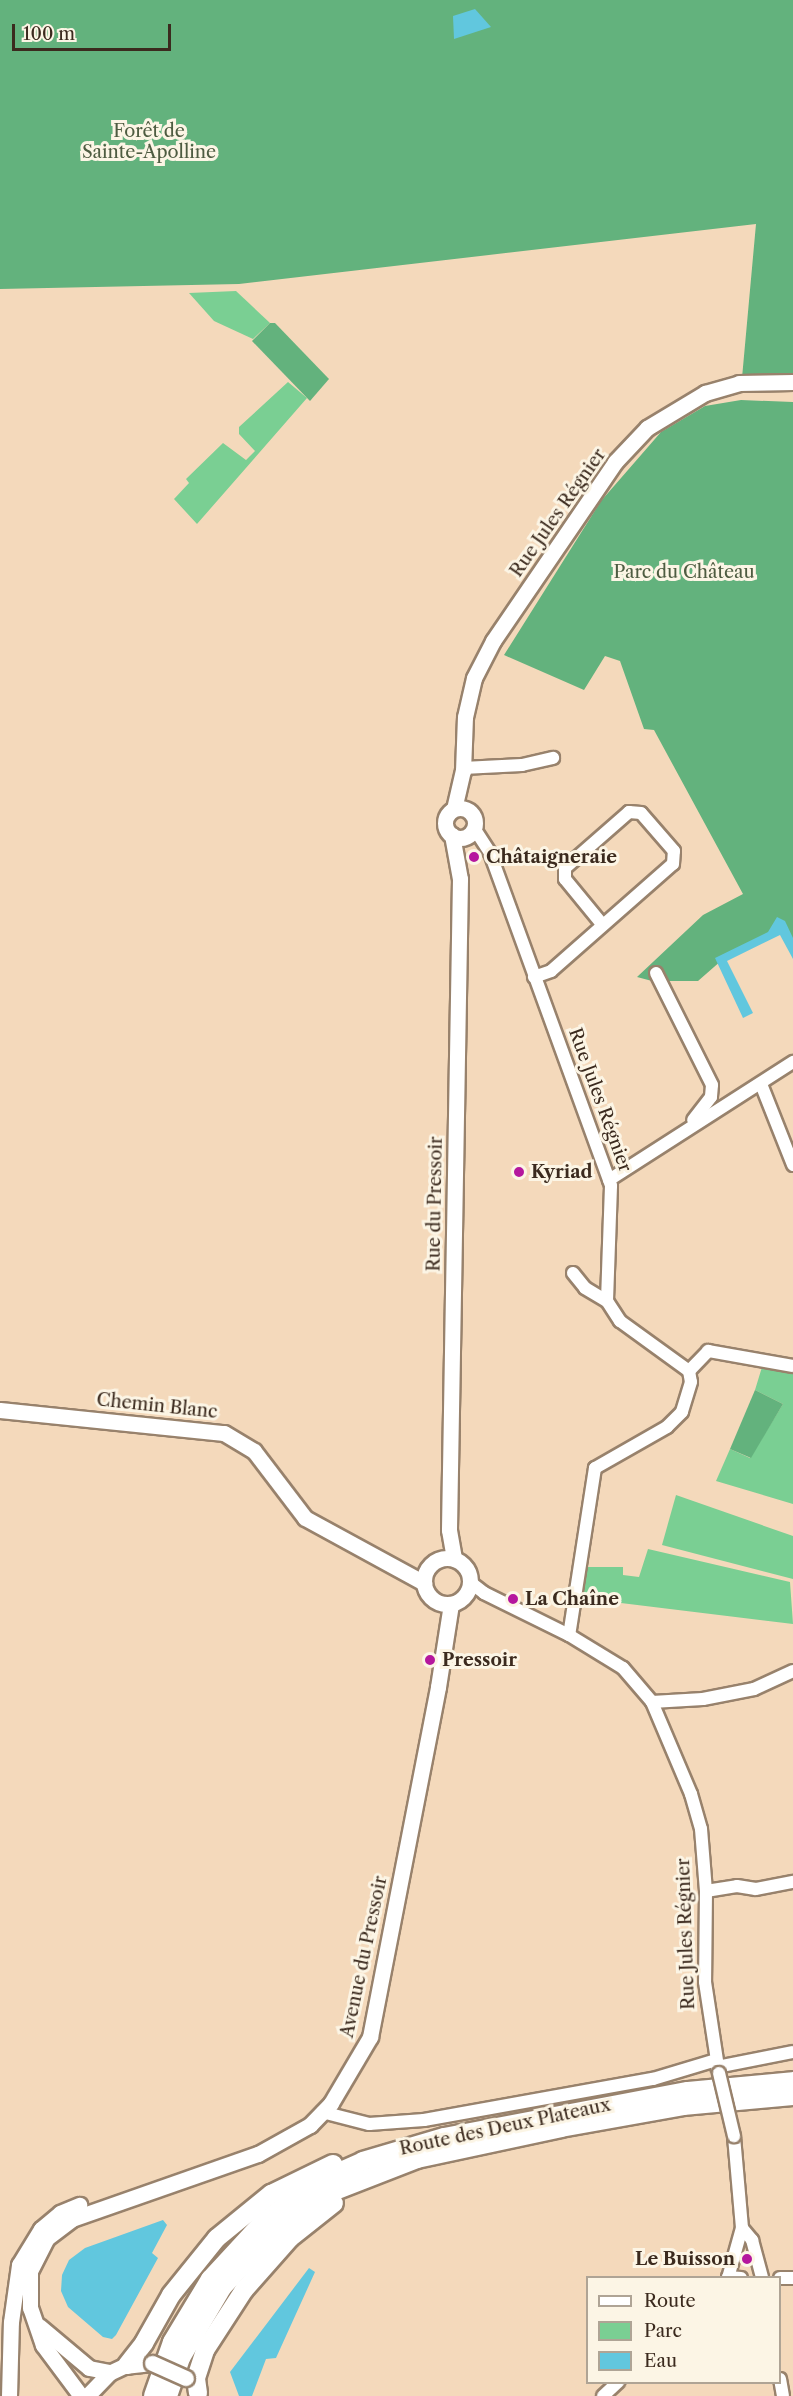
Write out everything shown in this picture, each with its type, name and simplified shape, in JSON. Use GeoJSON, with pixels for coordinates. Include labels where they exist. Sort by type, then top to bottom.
{"type":"FeatureCollection","features":[{"type":"Feature","properties":{"kind":"main road","name":"Route des Deux Plateaux"},"geometry":{"type":"LineString","coordinates":[[153,2396],[172,2342],[189,2310],[222,2264],[261,2224],[295,2197],[332,2175],[363,2161],[444,2137],[667,2095],[793,2081]]}},
{"type":"Feature","properties":{"kind":"main road","name":"Route des Deux Plateaux"},"geometry":{"type":"LineString","coordinates":[[168,2396],[181,2358],[222,2288],[247,2257],[308,2206],[369,2175],[417,2159],[561,2128],[682,2106],[793,2096]]}},
{"type":"Feature","properties":{"kind":"main road"},"geometry":{"type":"LineString","coordinates":[[199,2394],[196,2378],[205,2350],[224,2320],[244,2290],[315,2217],[382,2181],[423,2166],[538,2141],[561,2128]]}},
{"type":"Feature","properties":{"kind":"main road"},"geometry":{"type":"LineString","coordinates":[[118,2369],[193,2265],[217,2238],[271,2194],[356,2154],[421,2136],[444,2137]]}},
{"type":"Feature","properties":{"kind":"street","name":"Rue Jules Régnier"},"geometry":{"type":"LineString","coordinates":[[463,770],[465,717],[474,678],[493,642],[615,462],[647,428],[705,393],[739,383],[793,382]]}},
{"type":"Feature","properties":{"kind":"street"},"geometry":{"type":"LineString","coordinates":[[452,835],[472,831],[474,818],[462,809],[463,770],[522,765],[553,758]]}},
{"type":"Feature","properties":{"kind":"street","name":"Rue du Pressoir"},"geometry":{"type":"LineString","coordinates":[[454,1559],[450,1530],[460,879],[452,835],[446,823],[462,809]]}},
{"type":"Feature","properties":{"kind":"street"},"geometry":{"type":"LineString","coordinates":[[534,977],[551,971],[673,864],[674,851],[641,813],[629,812],[565,868],[565,879],[602,924]]}},
{"type":"Feature","properties":{"kind":"street","name":"Rue Jules Régnier"},"geometry":{"type":"LineString","coordinates":[[472,831],[490,853],[609,1180],[607,1301]]}},
{"type":"Feature","properties":{"kind":"street","name":"Rue du Pressoir"},"geometry":{"type":"LineString","coordinates":[[460,879],[472,831]]}},
{"type":"Feature","properties":{"kind":"street"},"geometry":{"type":"LineString","coordinates":[[656,973],[712,1085],[706,1105],[685,1130]]}},
{"type":"Feature","properties":{"kind":"street"},"geometry":{"type":"LineString","coordinates":[[609,1180],[793,1062]]}},
{"type":"Feature","properties":{"kind":"street"},"geometry":{"type":"LineString","coordinates":[[760,1084],[793,1165]]}},
{"type":"Feature","properties":{"kind":"street"},"geometry":{"type":"LineString","coordinates":[[573,1273],[585,1288],[607,1301],[620,1321],[689,1371]]}},
{"type":"Feature","properties":{"kind":"street"},"geometry":{"type":"LineString","coordinates":[[569,1635],[595,1468],[667,1427],[682,1412],[689,1396],[689,1371],[708,1351],[793,1366]]}},
{"type":"Feature","properties":{"kind":"street","name":"Chemin Blanc"},"geometry":{"type":"LineString","coordinates":[[0,1410],[224,1433],[254,1451],[305,1518],[403,1571],[429,1571]]}},
{"type":"Feature","properties":{"kind":"street","name":"Rue du Pressoir"},"geometry":{"type":"LineString","coordinates":[[429,1571],[450,1530]]}},
{"type":"Feature","properties":{"kind":"street"},"geometry":{"type":"LineString","coordinates":[[429,1571],[454,1559],[466,1567],[468,1587],[444,1603]]}},
{"type":"Feature","properties":{"kind":"street","name":"Avenue du Pressoir"},"geometry":{"type":"LineString","coordinates":[[81,2396],[43,2345],[28,2291],[30,2271],[36,2254],[53,2232],[83,2214],[258,2154],[310,2125],[333,2100],[370,2037],[447,1629],[444,1603],[429,1571]]}},
{"type":"Feature","properties":{"kind":"street","name":"Rue Jules Régnier"},"geometry":{"type":"LineString","coordinates":[[468,1587],[569,1635],[623,1668],[652,1702],[691,1794],[700,1829],[706,1891],[705,1982],[718,2066],[734,2136],[742,2228],[728,2276]]}},
{"type":"Feature","properties":{"kind":"street"},"geometry":{"type":"LineString","coordinates":[[652,1702],[703,1699],[754,1689],[793,1671]]}},
{"type":"Feature","properties":{"kind":"street"},"geometry":{"type":"LineString","coordinates":[[706,1891],[737,1886],[756,1889],[793,1882]]}},
{"type":"Feature","properties":{"kind":"street"},"geometry":{"type":"LineString","coordinates":[[322,2112],[354,2122],[424,2120],[793,2052]]}},
{"type":"Feature","properties":{"kind":"street"},"geometry":{"type":"LineString","coordinates":[[333,2100],[354,2122]]}},
{"type":"Feature","properties":{"kind":"street","name":"Avenue du Pressoir"},"geometry":{"type":"LineString","coordinates":[[9,2396],[16,2281],[28,2247],[41,2229],[60,2213],[81,2204],[142,2184],[169,2184]]}},
{"type":"Feature","properties":{"kind":"street"},"geometry":{"type":"LineString","coordinates":[[742,2228],[752,2240],[762,2276]]}},
{"type":"Feature","properties":{"kind":"street"},"geometry":{"type":"LineString","coordinates":[[37,2324],[89,2368],[118,2369],[152,2363],[186,2378],[199,2394]]}},
{"type":"Feature","properties":{"kind":"street"},"geometry":{"type":"LineString","coordinates":[[87,2396],[118,2369]]}},
{"type":"Feature","properties":{"kind":"street"},"geometry":{"type":"LineString","coordinates":[[603,2396],[616,2384]]}},
{"type":"Feature","properties":{"kind":"green space","name":"Forêt de Sainte-Apolline"},"geometry":{"type":"Polygon","coordinates":[[[0,0],[793,0],[793,388],[741,389],[756,224],[239,284],[0,289],[0,0]]]}},
{"type":"Feature","properties":{"kind":"green space"},"geometry":{"type":"Polygon","coordinates":[[[236,291],[270,323],[253,339],[214,321],[189,293],[236,291]]]}},
{"type":"Feature","properties":{"kind":"green space"},"geometry":{"type":"Polygon","coordinates":[[[270,323],[275,323],[329,379],[310,401],[252,341],[270,323]]]}},
{"type":"Feature","properties":{"kind":"green space"},"geometry":{"type":"Polygon","coordinates":[[[288,382],[307,398],[197,524],[174,499],[189,483],[186,479],[223,443],[246,460],[255,451],[239,434],[239,427],[288,382]]]}},
{"type":"Feature","properties":{"kind":"green space","name":"Parc du Château"},"geometry":{"type":"Polygon","coordinates":[[[741,400],[793,402],[793,942],[786,930],[722,960],[698,981],[652,981],[637,977],[703,915],[743,894],[654,730],[644,729],[620,661],[605,656],[584,690],[504,655],[601,501],[661,432],[705,406],[741,400]]]}},
{"type":"Feature","properties":{"kind":"green space"},"geometry":{"type":"Polygon","coordinates":[[[762,1367],[793,1373],[793,1504],[716,1481],[730,1449],[750,1458],[783,1404],[755,1390],[762,1367]]]}},
{"type":"Feature","properties":{"kind":"green space"},"geometry":{"type":"Polygon","coordinates":[[[755,1390],[783,1404],[751,1458],[730,1449],[755,1390]]]}},
{"type":"Feature","properties":{"kind":"green space"},"geometry":{"type":"Polygon","coordinates":[[[676,1495],[793,1536],[793,1579],[662,1545],[676,1495]]]}},
{"type":"Feature","properties":{"kind":"green space"},"geometry":{"type":"Polygon","coordinates":[[[648,1549],[790,1582],[793,1624],[580,1598],[585,1567],[623,1567],[623,1575],[639,1577],[648,1549]]]}},
{"type":"Feature","properties":{"kind":"water"},"geometry":{"type":"Polygon","coordinates":[[[475,9],[491,27],[454,39],[453,16],[475,9]]]}},
{"type":"Feature","properties":{"kind":"water"},"geometry":{"type":"Polygon","coordinates":[[[777,917],[785,921],[793,938],[793,959],[780,935],[727,961],[753,1013],[743,1018],[715,958],[768,932],[777,917]]]}},
{"type":"Feature","properties":{"kind":"water"},"geometry":{"type":"Polygon","coordinates":[[[163,2220],[167,2225],[152,2253],[158,2258],[116,2335],[112,2339],[103,2337],[68,2307],[61,2291],[62,2275],[69,2260],[85,2248],[163,2220]]]}},
{"type":"Feature","properties":{"kind":"water"},"geometry":{"type":"Polygon","coordinates":[[[309,2268],[315,2272],[276,2358],[266,2359],[252,2396],[239,2396],[230,2372],[309,2268]]]}},
{"type":"Feature","properties":{"kind":"place","name":"Châtaigneraie"},"geometry":{"type":"Point","coordinates":[474,857]}},
{"type":"Feature","properties":{"kind":"place","name":"Kyriad"},"geometry":{"type":"Point","coordinates":[519,1172]}},
{"type":"Feature","properties":{"kind":"place","name":"La Chaîne"},"geometry":{"type":"Point","coordinates":[513,1599]}},
{"type":"Feature","properties":{"kind":"place","name":"Pressoir"},"geometry":{"type":"Point","coordinates":[430,1660]}},
{"type":"Feature","properties":{"kind":"place","name":"Le Buisson"},"geometry":{"type":"Point","coordinates":[747,2259]}}]}
